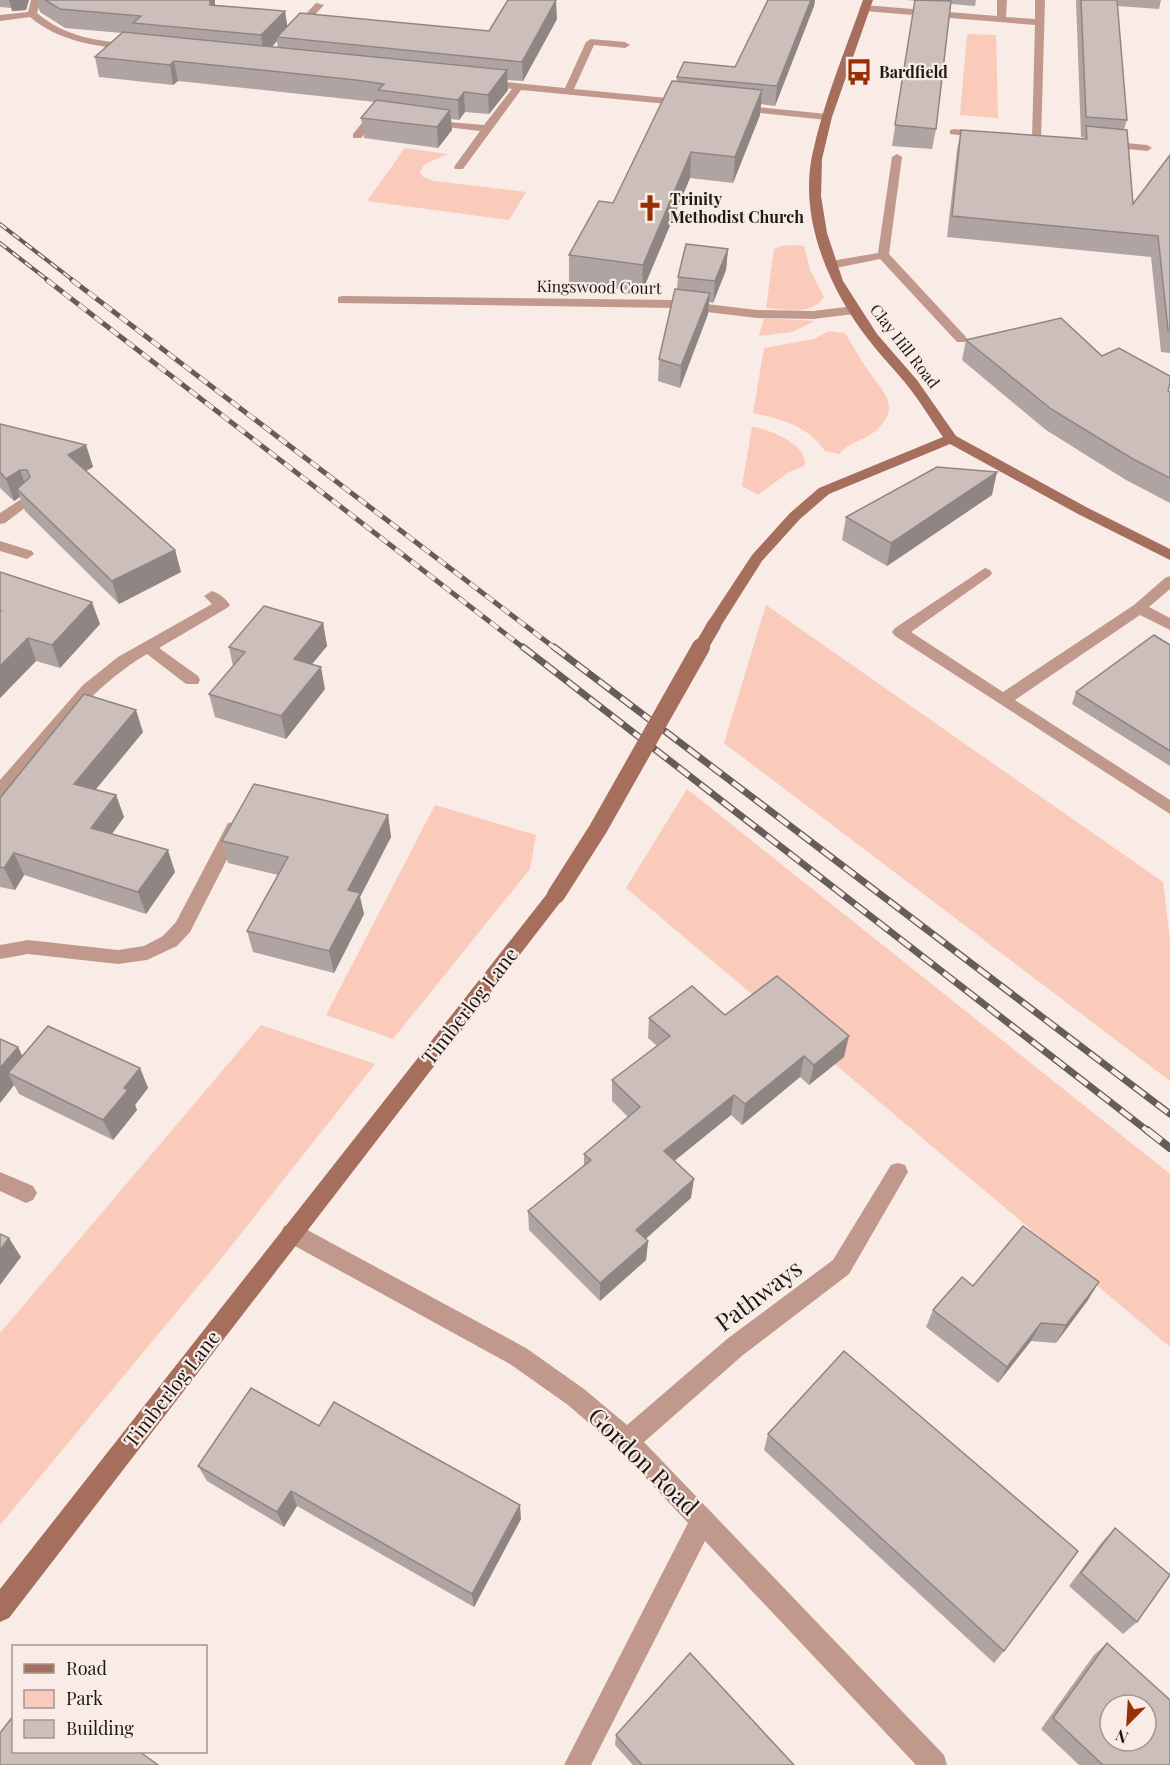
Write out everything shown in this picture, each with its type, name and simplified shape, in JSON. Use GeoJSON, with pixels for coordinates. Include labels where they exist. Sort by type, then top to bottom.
{"type":"FeatureCollection","features":[{"type":"Feature","properties":{"kind":"main road","name":"Clay Hill Road"},"geometry":{"type":"LineString","coordinates":[[866,4],[827,117],[817,159],[815,196],[821,233],[831,266],[854,310],[872,336],[912,383],[951,439],[1083,511],[1170,555]]}},
{"type":"Feature","properties":{"kind":"main road","name":"Timberlog Lane"},"geometry":{"type":"LineString","coordinates":[[0,1609],[556,896],[598,829],[714,625],[757,558],[795,516],[824,491],[951,439]]}},
{"type":"Feature","properties":{"kind":"street"},"geometry":{"type":"LineString","coordinates":[[32,14],[36,0]]}},
{"type":"Feature","properties":{"kind":"street"},"geometry":{"type":"LineString","coordinates":[[1001,19],[1002,0]]}},
{"type":"Feature","properties":{"kind":"street"},"geometry":{"type":"LineString","coordinates":[[1025,138],[1042,139],[1037,124],[1040,0]]}},
{"type":"Feature","properties":{"kind":"street"},"geometry":{"type":"LineString","coordinates":[[866,4],[1038,22]]}},
{"type":"Feature","properties":{"kind":"street"},"geometry":{"type":"LineString","coordinates":[[288,39],[319,5]]}},
{"type":"Feature","properties":{"kind":"street"},"geometry":{"type":"LineString","coordinates":[[0,18],[32,14]]}},
{"type":"Feature","properties":{"kind":"street"},"geometry":{"type":"LineString","coordinates":[[32,14],[46,27],[66,37],[93,43],[140,48]]}},
{"type":"Feature","properties":{"kind":"street"},"geometry":{"type":"LineString","coordinates":[[568,91],[591,42],[625,45]]}},
{"type":"Feature","properties":{"kind":"street"},"geometry":{"type":"LineString","coordinates":[[473,82],[698,104]]}},
{"type":"Feature","properties":{"kind":"street"},"geometry":{"type":"LineString","coordinates":[[459,167],[518,87]]}},
{"type":"Feature","properties":{"kind":"street"},"geometry":{"type":"LineString","coordinates":[[721,106],[827,117]]}},
{"type":"Feature","properties":{"kind":"street"},"geometry":{"type":"LineString","coordinates":[[357,136],[374,115],[395,117]]}},
{"type":"Feature","properties":{"kind":"street"},"geometry":{"type":"LineString","coordinates":[[417,120],[489,129]]}},
{"type":"Feature","properties":{"kind":"street"},"geometry":{"type":"LineString","coordinates":[[954,132],[1001,136]]}},
{"type":"Feature","properties":{"kind":"street"},"geometry":{"type":"LineString","coordinates":[[1092,143],[1147,148]]}},
{"type":"Feature","properties":{"kind":"street"},"geometry":{"type":"LineString","coordinates":[[883,255],[897,157]]}},
{"type":"Feature","properties":{"kind":"street"},"geometry":{"type":"LineString","coordinates":[[831,266],[883,255]]}},
{"type":"Feature","properties":{"kind":"street"},"geometry":{"type":"LineString","coordinates":[[883,255],[961,339]]}},
{"type":"Feature","properties":{"kind":"street","name":"Kingswood Court"},"geometry":{"type":"LineString","coordinates":[[342,300],[673,304],[757,314],[813,315],[854,310]]}},
{"type":"Feature","properties":{"kind":"street"},"geometry":{"type":"LineString","coordinates":[[0,520],[29,498]]}},
{"type":"Feature","properties":{"kind":"street"},"geometry":{"type":"LineString","coordinates":[[0,546],[27,554]]}},
{"type":"Feature","properties":{"kind":"street"},"geometry":{"type":"LineString","coordinates":[[985,573],[900,632],[1170,808]]}},
{"type":"Feature","properties":{"kind":"street"},"geometry":{"type":"LineString","coordinates":[[1004,700],[1139,608],[1170,581]]}},
{"type":"Feature","properties":{"kind":"street"},"geometry":{"type":"LineString","coordinates":[[0,791],[89,688],[124,661],[222,605],[212,596]]}},
{"type":"Feature","properties":{"kind":"street"},"geometry":{"type":"LineString","coordinates":[[1139,608],[1170,625]]}},
{"type":"Feature","properties":{"kind":"street"},"geometry":{"type":"LineString","coordinates":[[148,648],[192,680]]}},
{"type":"Feature","properties":{"kind":"street"},"geometry":{"type":"LineString","coordinates":[[0,952],[27,947],[118,957],[147,953],[170,941],[183,927],[241,815]]}},
{"type":"Feature","properties":{"kind":"street","name":"Pathways"},"geometry":{"type":"LineString","coordinates":[[627,1441],[735,1347],[841,1267],[898,1172]]}},
{"type":"Feature","properties":{"kind":"street"},"geometry":{"type":"LineString","coordinates":[[0,1181],[26,1193]]}},
{"type":"Feature","properties":{"kind":"street","name":"Gordon Road"},"geometry":{"type":"LineString","coordinates":[[292,1233],[518,1356],[576,1397],[627,1441],[934,1765]]}},
{"type":"Feature","properties":{"kind":"street"},"geometry":{"type":"LineString","coordinates":[[577,1765],[702,1520]]}},
{"type":"Feature","properties":{"kind":"green space"},"geometry":{"type":"Polygon","coordinates":[[[967,34],[996,35],[998,118],[960,115],[967,34]]]}},
{"type":"Feature","properties":{"kind":"green space"},"geometry":{"type":"Polygon","coordinates":[[[405,148],[448,154],[425,164],[420,171],[423,177],[434,181],[526,192],[509,220],[367,201],[405,148]]]}},
{"type":"Feature","properties":{"kind":"green space"},"geometry":{"type":"Polygon","coordinates":[[[794,245],[804,246],[810,270],[824,297],[813,307],[805,309],[766,308],[774,249],[794,245]]]}},
{"type":"Feature","properties":{"kind":"green space"},"geometry":{"type":"Polygon","coordinates":[[[764,318],[815,321],[792,332],[759,336],[764,318]]]}},
{"type":"Feature","properties":{"kind":"green space"},"geometry":{"type":"Polygon","coordinates":[[[829,331],[845,333],[884,392],[889,407],[888,415],[874,432],[847,447],[840,454],[825,451],[811,435],[794,425],[753,413],[764,348],[814,339],[829,331]]]}},
{"type":"Feature","properties":{"kind":"green space"},"geometry":{"type":"Polygon","coordinates":[[[752,427],[787,439],[801,452],[804,459],[804,466],[789,472],[758,495],[742,486],[752,427]]]}},
{"type":"Feature","properties":{"kind":"green space"},"geometry":{"type":"Polygon","coordinates":[[[766,605],[1163,882],[1170,941],[1170,1081],[724,743],[766,605]]]}},
{"type":"Feature","properties":{"kind":"green space"},"geometry":{"type":"Polygon","coordinates":[[[687,789],[1170,1174],[1170,1347],[626,888],[687,789]]]}},
{"type":"Feature","properties":{"kind":"green space"},"geometry":{"type":"Polygon","coordinates":[[[435,805],[536,835],[530,869],[393,1039],[326,1015],[435,805]]]}},
{"type":"Feature","properties":{"kind":"green space"},"geometry":{"type":"Polygon","coordinates":[[[261,1025],[375,1064],[224,1255],[0,1525],[0,1333],[261,1025]]]}},
{"type":"Feature","properties":{"kind":"building"},"geometry":{"type":"Polygon","coordinates":[[[45,0],[210,0],[210,5],[285,11],[261,35],[133,23],[141,16],[60,9],[45,0]]]}},
{"type":"Feature","properties":{"kind":"building"},"geometry":{"type":"Polygon","coordinates":[[[508,0],[556,0],[522,62],[277,37],[300,13],[489,31],[508,0]]]}},
{"type":"Feature","properties":{"kind":"building"},"geometry":{"type":"Polygon","coordinates":[[[768,0],[811,0],[777,86],[677,77],[684,62],[735,67],[768,0]]]}},
{"type":"Feature","properties":{"kind":"building"},"geometry":{"type":"Polygon","coordinates":[[[915,0],[951,1],[936,129],[895,125],[915,0]]]}},
{"type":"Feature","properties":{"kind":"building"},"geometry":{"type":"Polygon","coordinates":[[[1081,0],[1117,0],[1127,120],[1086,117],[1081,0]]]}},
{"type":"Feature","properties":{"kind":"building"},"geometry":{"type":"Polygon","coordinates":[[[123,32],[507,70],[488,95],[464,92],[458,100],[378,90],[384,84],[356,80],[174,61],[170,65],[95,57],[123,32]]]}},
{"type":"Feature","properties":{"kind":"building"},"geometry":{"type":"Polygon","coordinates":[[[672,81],[762,90],[735,157],[691,152],[643,265],[569,255],[599,201],[613,203],[672,81]]]}},
{"type":"Feature","properties":{"kind":"building"},"geometry":{"type":"Polygon","coordinates":[[[376,100],[450,110],[437,127],[361,118],[376,100]]]}},
{"type":"Feature","properties":{"kind":"building"},"geometry":{"type":"Polygon","coordinates":[[[1086,126],[1127,130],[1133,204],[1170,155],[1170,330],[1168,330],[1158,236],[952,216],[961,130],[1087,139],[1086,126]]]}},
{"type":"Feature","properties":{"kind":"building"},"geometry":{"type":"Polygon","coordinates":[[[686,244],[728,249],[715,281],[678,277],[686,244]]]}},
{"type":"Feature","properties":{"kind":"building"},"geometry":{"type":"Polygon","coordinates":[[[675,289],[710,293],[681,366],[659,359],[675,289]]]}},
{"type":"Feature","properties":{"kind":"building"},"geometry":{"type":"Polygon","coordinates":[[[1061,318],[1102,356],[1119,348],[1170,376],[1168,391],[1170,392],[1170,478],[1133,459],[1051,409],[966,340],[1061,318]]]}},
{"type":"Feature","properties":{"kind":"building"},"geometry":{"type":"Polygon","coordinates":[[[0,424],[86,445],[68,455],[175,550],[112,581],[17,489],[30,477],[27,470],[20,470],[6,479],[0,472],[0,424]]]}},
{"type":"Feature","properties":{"kind":"building"},"geometry":{"type":"Polygon","coordinates":[[[937,467],[997,472],[891,543],[846,517],[937,467]]]}},
{"type":"Feature","properties":{"kind":"building"},"geometry":{"type":"Polygon","coordinates":[[[0,572],[92,602],[52,645],[28,638],[0,666],[0,572]]]}},
{"type":"Feature","properties":{"kind":"building"},"geometry":{"type":"Polygon","coordinates":[[[264,606],[323,623],[294,659],[321,667],[281,716],[209,694],[245,652],[229,647],[264,606]]]}},
{"type":"Feature","properties":{"kind":"building"},"geometry":{"type":"Polygon","coordinates":[[[1154,635],[1170,645],[1170,751],[1076,692],[1154,635]]]}},
{"type":"Feature","properties":{"kind":"building"},"geometry":{"type":"Polygon","coordinates":[[[84,694],[136,710],[74,784],[116,795],[91,828],[168,850],[138,892],[14,853],[4,868],[0,867],[0,798],[84,694]]]}},
{"type":"Feature","properties":{"kind":"building"},"geometry":{"type":"Polygon","coordinates":[[[254,784],[388,815],[348,890],[360,893],[329,951],[247,931],[288,857],[222,841],[254,784]]]}},
{"type":"Feature","properties":{"kind":"building"},"geometry":{"type":"Polygon","coordinates":[[[777,976],[849,1036],[814,1065],[804,1056],[745,1104],[734,1095],[664,1151],[694,1179],[636,1230],[648,1241],[600,1283],[528,1211],[591,1160],[584,1154],[640,1107],[612,1080],[670,1036],[649,1018],[692,986],[725,1015],[777,976]]]}},
{"type":"Feature","properties":{"kind":"building"},"geometry":{"type":"Polygon","coordinates":[[[48,1026],[140,1068],[124,1088],[128,1090],[103,1120],[8,1073],[48,1026]]]}},
{"type":"Feature","properties":{"kind":"building"},"geometry":{"type":"Polygon","coordinates":[[[0,1039],[18,1047],[0,1068],[0,1039]]]}},
{"type":"Feature","properties":{"kind":"building"},"geometry":{"type":"Polygon","coordinates":[[[1023,1226],[1099,1282],[1066,1325],[1041,1323],[1007,1367],[933,1310],[962,1277],[973,1286],[1023,1226]]]}},
{"type":"Feature","properties":{"kind":"building"},"geometry":{"type":"Polygon","coordinates":[[[0,1234],[9,1238],[0,1250],[0,1234]]]}},
{"type":"Feature","properties":{"kind":"building"},"geometry":{"type":"Polygon","coordinates":[[[844,1351],[1078,1551],[1004,1651],[768,1434],[844,1351]]]}},
{"type":"Feature","properties":{"kind":"building"},"geometry":{"type":"Polygon","coordinates":[[[251,1388],[319,1426],[334,1402],[520,1505],[472,1594],[291,1491],[277,1512],[198,1466],[251,1388]]]}},
{"type":"Feature","properties":{"kind":"building"},"geometry":{"type":"Polygon","coordinates":[[[1115,1528],[1170,1575],[1137,1622],[1081,1573],[1115,1528]]]}},
{"type":"Feature","properties":{"kind":"building"},"geometry":{"type":"Polygon","coordinates":[[[1107,1643],[1170,1700],[1170,1765],[1103,1765],[1053,1718],[1107,1643]]]}},
{"type":"Feature","properties":{"kind":"building"},"geometry":{"type":"Polygon","coordinates":[[[690,1653],[794,1765],[642,1765],[616,1735],[690,1653]]]}},
{"type":"Feature","properties":{"kind":"building"},"geometry":{"type":"Polygon","coordinates":[[[12,1718],[12,1753],[141,1753],[158,1765],[0,1765],[0,1733],[12,1718]]]}},
{"type":"Feature","properties":{"kind":"railway"},"geometry":{"type":"LineString","coordinates":[[0,224],[74,281]]}},
{"type":"Feature","properties":{"kind":"railway"},"geometry":{"type":"LineString","coordinates":[[0,243],[49,281]]}},
{"type":"Feature","properties":{"kind":"railway"},"geometry":{"type":"LineString","coordinates":[[47,280],[525,649]]}},
{"type":"Feature","properties":{"kind":"railway"},"geometry":{"type":"LineString","coordinates":[[72,280],[556,649]]}},
{"type":"Feature","properties":{"kind":"railway"},"geometry":{"type":"LineString","coordinates":[[523,647],[1149,1132]]}},
{"type":"Feature","properties":{"kind":"railway"},"geometry":{"type":"LineString","coordinates":[[554,647],[1170,1114]]}},
{"type":"Feature","properties":{"kind":"railway"},"geometry":{"type":"LineString","coordinates":[[1147,1130],[1170,1148]]}},
{"type":"Feature","properties":{"kind":"place","name":"Bardfield"},"geometry":{"type":"Point","coordinates":[859,72]}},
{"type":"Feature","properties":{"kind":"place","name":"Trinity Methodist Church"},"geometry":{"type":"Point","coordinates":[650,208]}}]}
